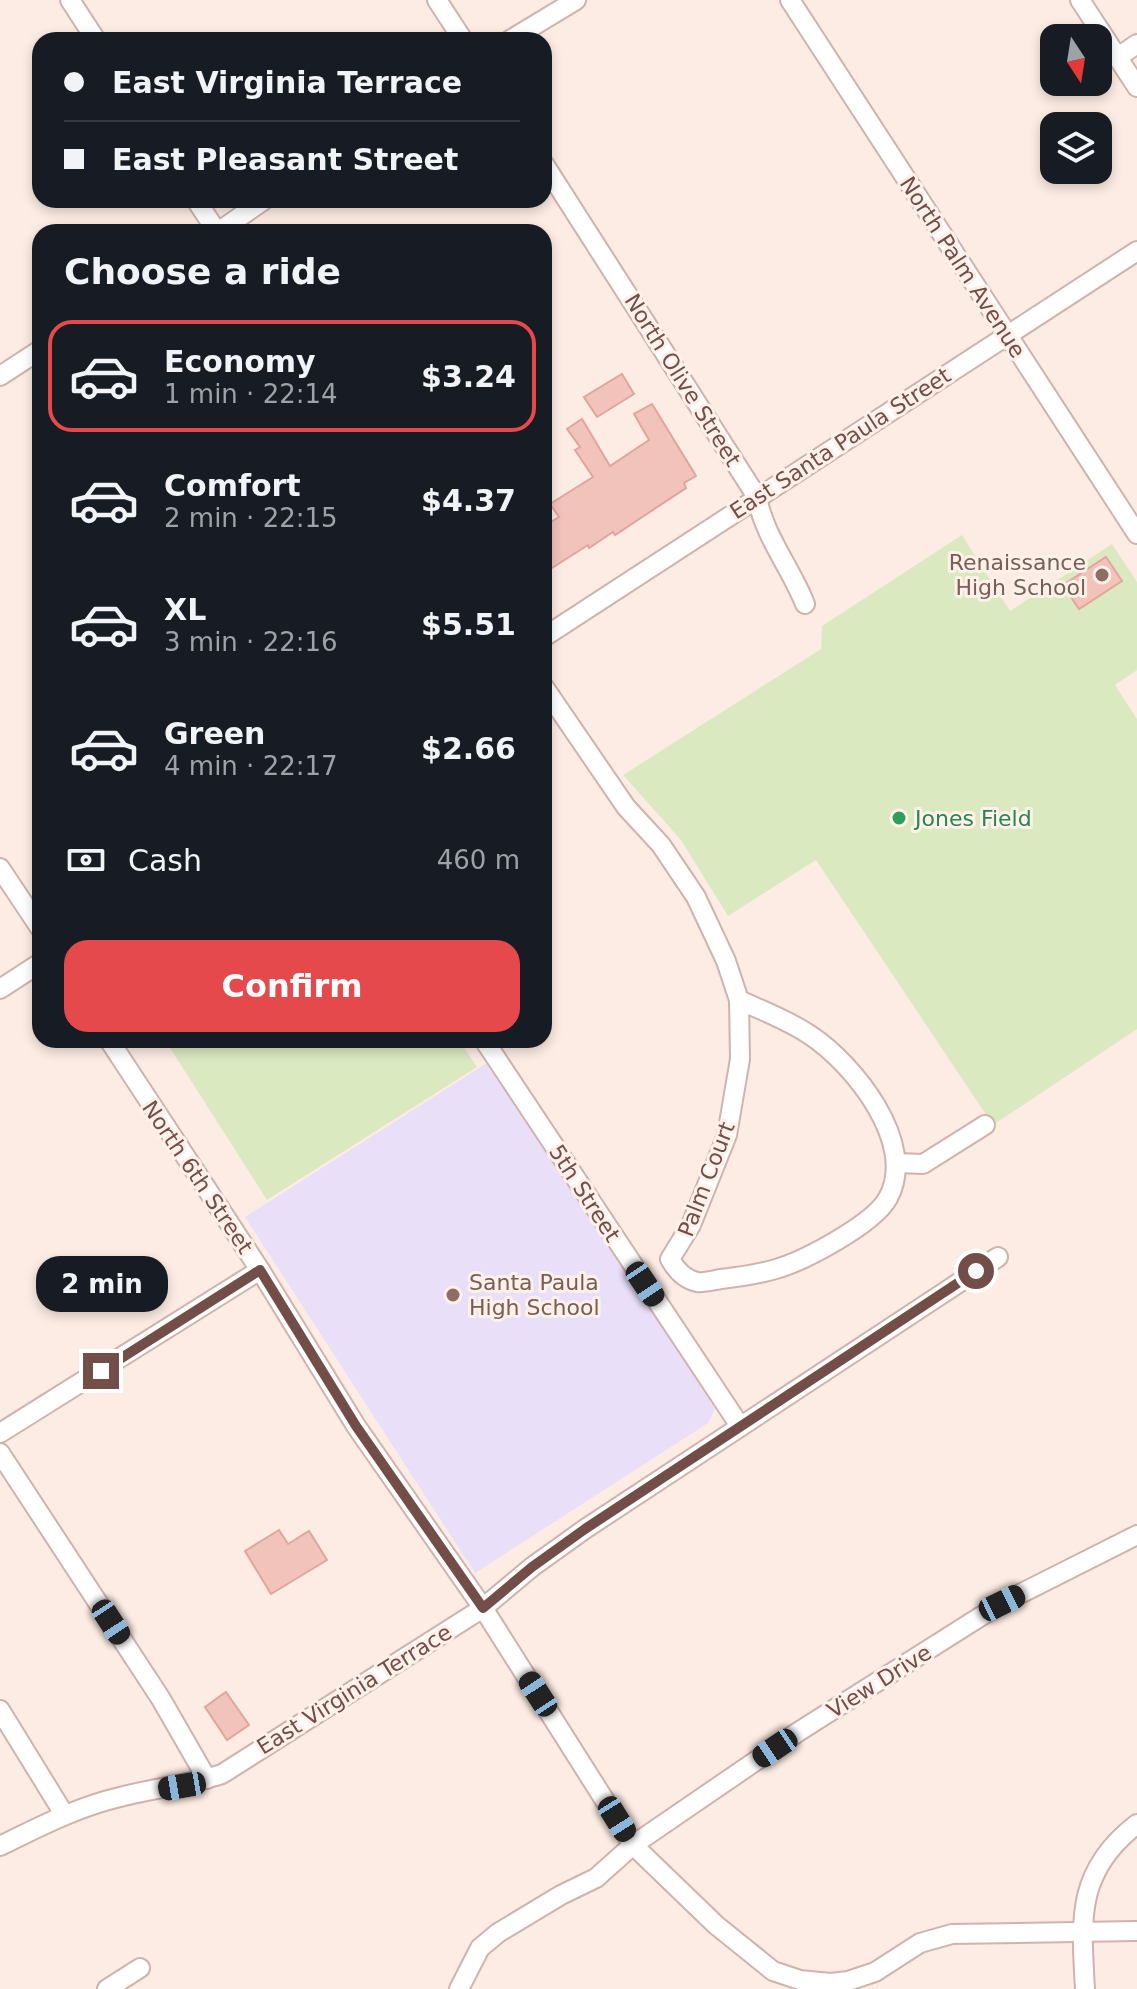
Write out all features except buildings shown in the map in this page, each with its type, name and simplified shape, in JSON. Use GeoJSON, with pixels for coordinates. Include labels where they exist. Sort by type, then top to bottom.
{"type":"FeatureCollection","features":[{"type":"Feature","properties":{"kind":"street"},"geometry":{"type":"LineString","coordinates":[[70,0],[91,32]]}},
{"type":"Feature","properties":{"kind":"street"},"geometry":{"type":"LineString","coordinates":[[437,0],[458,32]]}},
{"type":"Feature","properties":{"kind":"street"},"geometry":{"type":"LineString","coordinates":[[523,32],[576,0]]}},
{"type":"Feature","properties":{"kind":"street","name":"North Palm Avenue"},"geometry":{"type":"LineString","coordinates":[[790,0],[1137,534]]}},
{"type":"Feature","properties":{"kind":"street"},"geometry":{"type":"LineString","coordinates":[[1080,0],[1137,87]]}},
{"type":"Feature","properties":{"kind":"street"},"geometry":{"type":"LineString","coordinates":[[1118,57],[1137,44]]}},
{"type":"Feature","properties":{"kind":"street","name":"North Olive Street"},"geometry":{"type":"LineString","coordinates":[[552,177],[757,497],[761,519],[796,581],[805,604]]}},
{"type":"Feature","properties":{"kind":"street"},"geometry":{"type":"LineString","coordinates":[[229,224],[252,208]]}},
{"type":"Feature","properties":{"kind":"street","name":"East Santa Paula Street"},"geometry":{"type":"LineString","coordinates":[[552,632],[1137,251]]}},
{"type":"Feature","properties":{"kind":"street"},"geometry":{"type":"LineString","coordinates":[[0,376],[32,356]]}},
{"type":"Feature","properties":{"kind":"street","name":"Palm Court"},"geometry":{"type":"LineString","coordinates":[[552,699],[626,807],[661,845],[696,897],[726,961],[739,1000],[740,1059],[727,1135],[691,1225],[670,1259],[678,1272],[698,1282],[747,1275],[776,1269],[839,1239],[882,1207],[895,1184],[897,1163]]}},
{"type":"Feature","properties":{"kind":"street"},"geometry":{"type":"LineString","coordinates":[[0,868],[32,916]]}},
{"type":"Feature","properties":{"kind":"street"},"geometry":{"type":"LineString","coordinates":[[0,989],[32,968]]}},
{"type":"Feature","properties":{"kind":"street"},"geometry":{"type":"LineString","coordinates":[[739,1000],[813,1037],[854,1075],[880,1114],[895,1148],[897,1163],[923,1164],[985,1125]]}},
{"type":"Feature","properties":{"kind":"street","name":"North 6th Street"},"geometry":{"type":"LineString","coordinates":[[114,1048],[260,1270],[356,1426],[483,1608],[633,1845],[716,1925],[773,1971],[800,1980],[848,1981],[875,1972],[920,1943],[952,1934],[985,1931],[1082,1934],[1137,1931]]}},
{"type":"Feature","properties":{"kind":"street","name":"5th Street"},"geometry":{"type":"LineString","coordinates":[[489,1048],[740,1426]]}},
{"type":"Feature","properties":{"kind":"street","name":"East Virginia Terrace"},"geometry":{"type":"LineString","coordinates":[[0,1846],[64,1814],[122,1796],[222,1774],[483,1608],[532,1567],[998,1257]]}},
{"type":"Feature","properties":{"kind":"street"},"geometry":{"type":"LineString","coordinates":[[0,1433],[260,1270]]}},
{"type":"Feature","properties":{"kind":"street"},"geometry":{"type":"LineString","coordinates":[[0,1453],[161,1699],[207,1779]]}},
{"type":"Feature","properties":{"kind":"street","name":"View Drive"},"geometry":{"type":"LineString","coordinates":[[459,1989],[480,1948],[498,1933],[596,1878],[633,1845],[798,1732],[1002,1603],[1137,1535]]}},
{"type":"Feature","properties":{"kind":"street"},"geometry":{"type":"LineString","coordinates":[[0,1710],[64,1814]]}},
{"type":"Feature","properties":{"kind":"street"},"geometry":{"type":"LineString","coordinates":[[1085,1989],[1083,1911],[1095,1870],[1120,1838],[1137,1824]]}},
{"type":"Feature","properties":{"kind":"street"},"geometry":{"type":"LineString","coordinates":[[107,1989],[140,1968]]}},
{"type":"Feature","properties":{"kind":"shaded area"},"geometry":{"type":"Polygon","coordinates":[[[490,1061],[715,1409],[708,1423],[475,1573],[245,1217],[490,1061]]]}},
{"type":"Feature","properties":{"kind":"green space","name":"Jones Field"},"geometry":{"type":"Polygon","coordinates":[[[962,535],[1010,611],[1112,544],[1137,582],[1137,670],[1115,685],[1137,719],[1137,1029],[993,1125],[816,860],[728,916],[681,840],[623,775],[821,649],[822,626],[962,535]]]}},
{"type":"Feature","properties":{"kind":"green space"},"geometry":{"type":"Polygon","coordinates":[[[170,1048],[464,1048],[477,1067],[267,1200],[170,1048]]]}},
{"type":"Feature","properties":{"kind":"place","name":"Renaissance High School"},"geometry":{"type":"Point","coordinates":[1102,575]}},
{"type":"Feature","properties":{"kind":"place","name":"Jones Field"},"geometry":{"type":"Point","coordinates":[899,818]}},
{"type":"Feature","properties":{"kind":"place","name":"Santa Paula High School"},"geometry":{"type":"Point","coordinates":[453,1295]}},
{"type":"Feature","properties":{"kind":"route"},"geometry":{"type":"LineString","coordinates":[[101,1371],[260,1270],[356,1426],[483,1608],[532,1567],[585,1529],[976,1271]]}}]}
